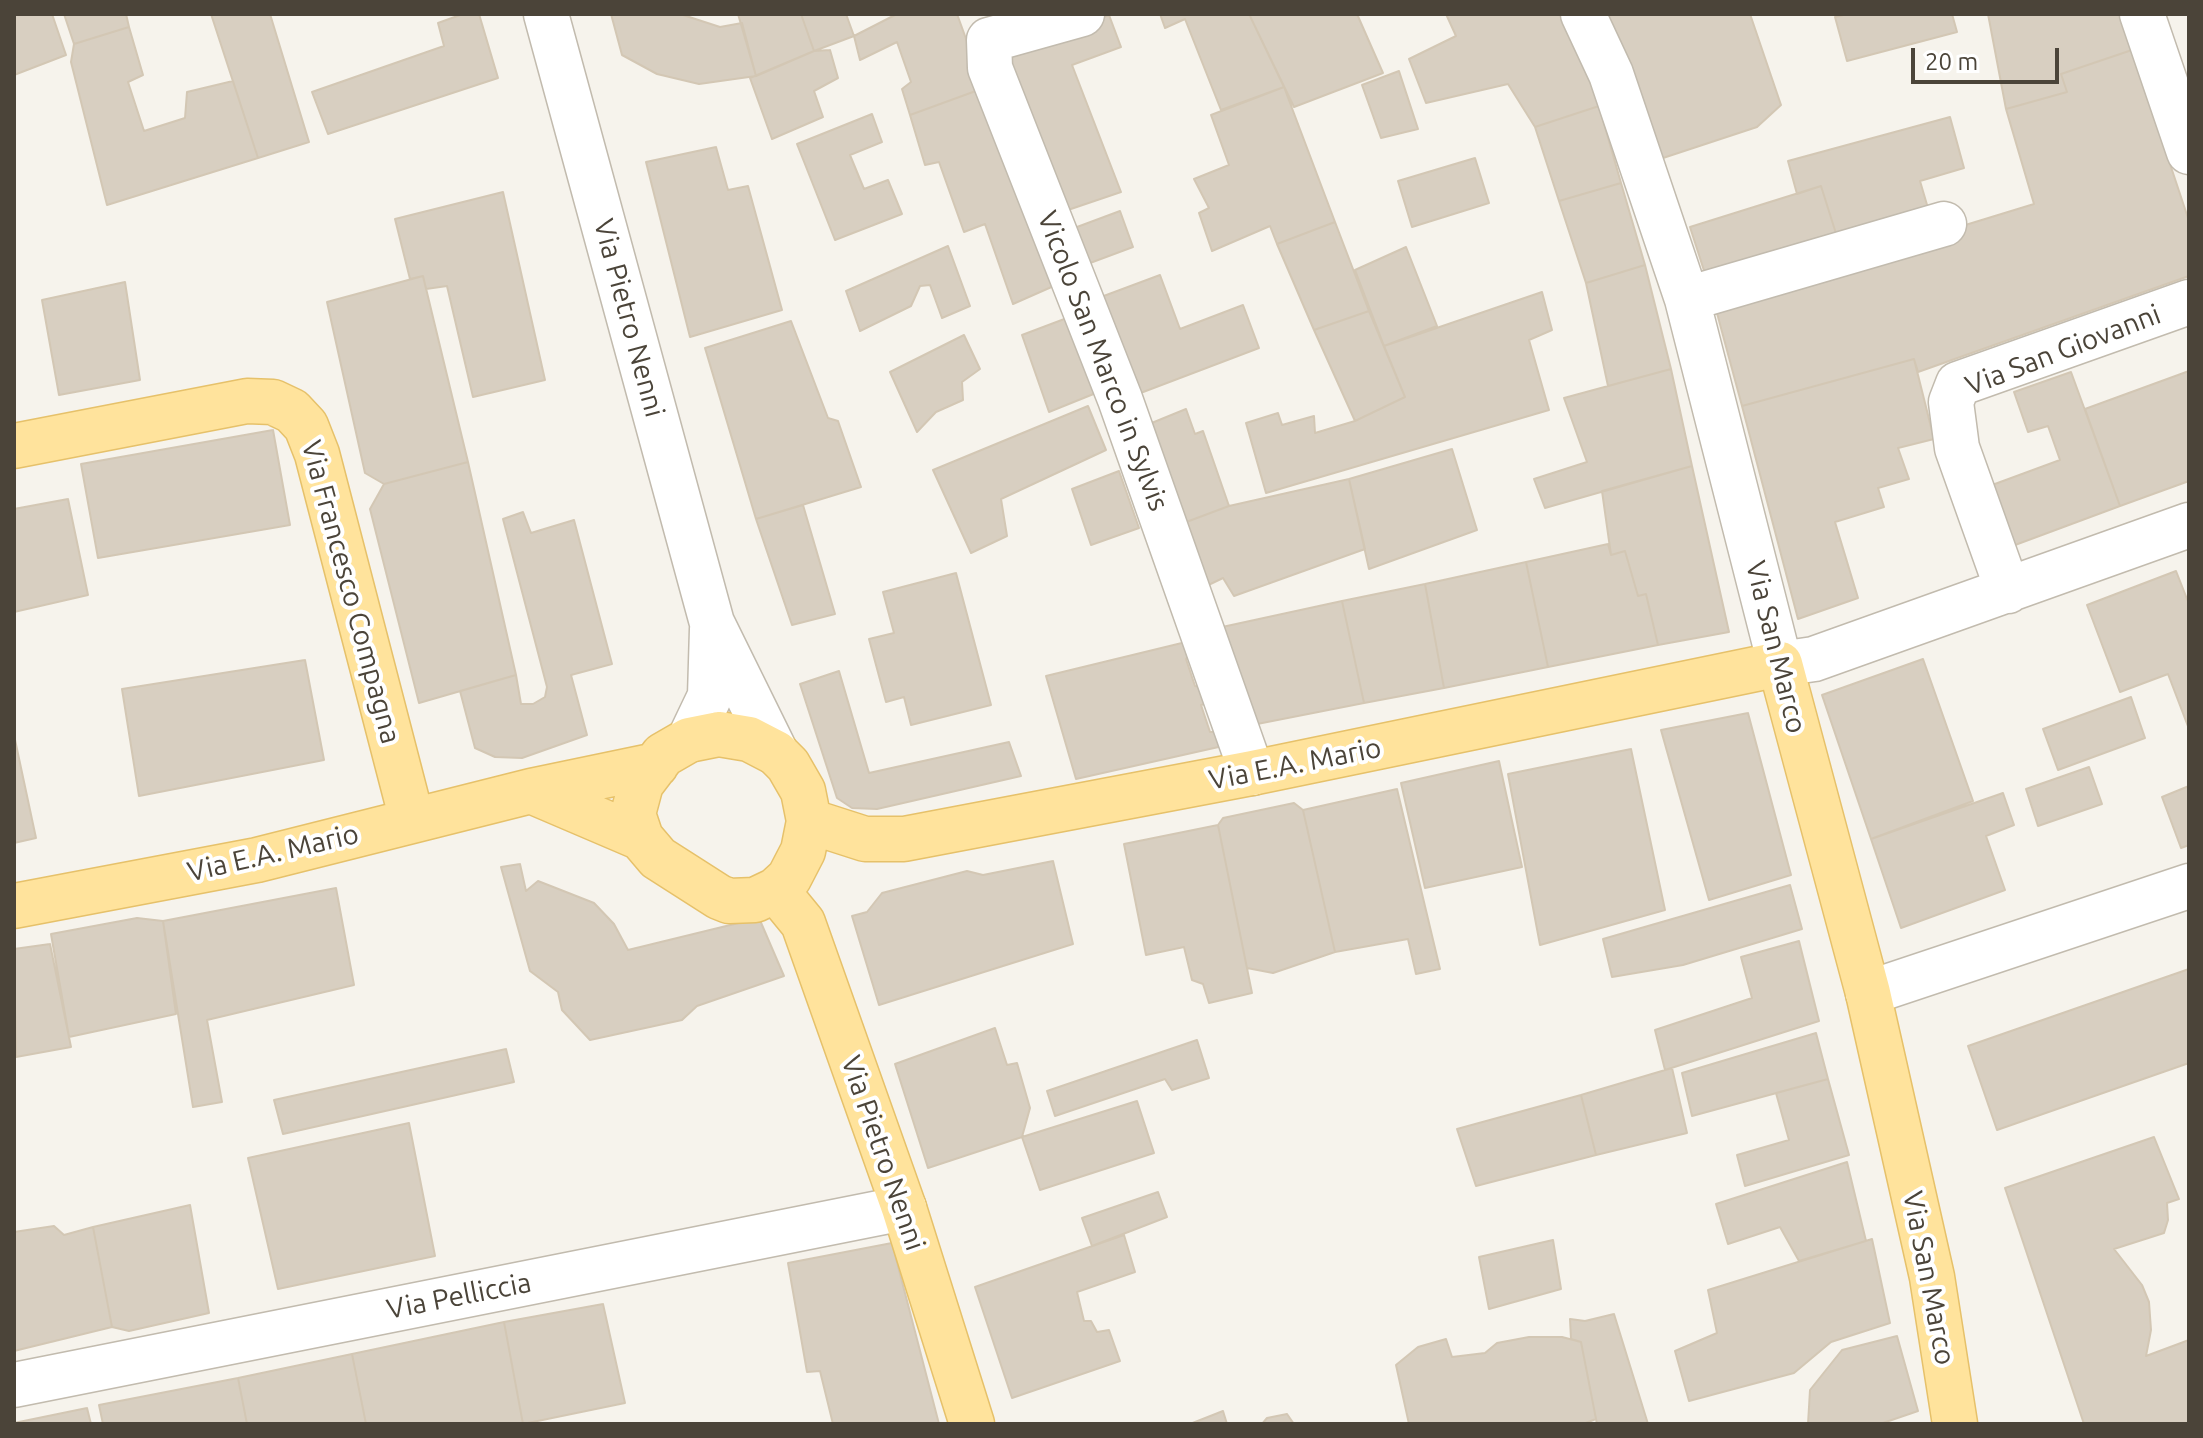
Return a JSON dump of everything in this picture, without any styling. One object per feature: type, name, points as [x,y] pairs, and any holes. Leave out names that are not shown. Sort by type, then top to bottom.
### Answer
[{"type":"main road","name":"Via Francesco Compagna","points":[[14,446],[247,401],[273,402],[292,411],[306,426],[317,454],[412,820]]},
{"type":"main road","name":"Via E.A. Mario","points":[[809,821],[865,839],[904,839],[1252,773],[1780,664]]},
{"type":"main road","name":"Via San Marco","points":[[1780,664],[1868,993],[1932,1277],[1955,1424]]},
{"type":"main road","points":[[719,734],[749,739],[776,753],[788,765],[803,791],[809,821],[803,851],[789,878],[776,890],[755,900],[729,901],[658,858],[641,838],[633,814],[641,784],[673,752],[719,734]]},
{"type":"main road","name":"Via E.A. Mario","points":[[14,906],[257,860],[673,752]]},
{"type":"main road","points":[[531,791],[641,838]]},
{"type":"main road","name":"Via Pietro Nenni","points":[[776,890],[803,923],[904,1208],[972,1424]]},
{"type":"street","name":"Via Pietro Nenni","points":[[546,14],[712,623],[776,753]]},
{"type":"street","name":"Vicolo San Marco in Sylvis","points":[[1082,14],[989,40],[990,68],[1120,399],[1252,773]]},
{"type":"street","name":"Via San Marco","points":[[1583,14],[1611,74],[1687,299],[1780,664]]},
{"type":"street","points":[[2142,14],[2189,152]]},
{"type":"street","points":[[1687,299],[1944,224]]},
{"type":"street","name":"Via San Giovanni","points":[[2008,591],[1957,448],[1951,402],[1958,384],[2189,302]]},
{"type":"street","points":[[1780,664],[1814,659],[2189,525]]},
{"type":"street","name":"Via Pietro Nenni","points":[[673,752],[710,696],[712,623]]},
{"type":"street","points":[[1868,993],[2189,886]]},
{"type":"street","name":"Via Pelliccia","points":[[14,1385],[904,1208]]},
{"type":"building","points":[[14,14],[52,14],[66,55],[14,75]]},
{"type":"building","points":[[64,14],[126,14],[129,27],[74,44]]},
{"type":"building","points":[[211,14],[270,14],[309,142],[258,158]]},
{"type":"building","points":[[463,14],[479,14],[498,78],[328,134],[312,92],[444,46],[438,23]]},
{"type":"building","points":[[611,14],[680,14],[720,27],[742,23],[756,76],[699,84],[657,74],[622,55]]},
{"type":"building","points":[[738,14],[801,14],[814,51],[756,76]]},
{"type":"building","points":[[801,14],[846,14],[854,36],[814,51]]},
{"type":"building","points":[[897,14],[957,14],[984,88],[910,115],[902,89],[911,82],[897,42],[860,60],[854,36]]},
{"type":"building","points":[[1160,14],[1249,14],[1284,87],[1221,110],[1185,19],[1165,28]]},
{"type":"building","points":[[1249,14],[1357,14],[1383,73],[1294,107]]},
{"type":"building","points":[[1446,14],[1560,14],[1588,66],[1599,106],[1535,127],[1508,84],[1426,103],[1409,59],[1456,36]]},
{"type":"building","points":[[1598,14],[1750,14],[1781,105],[1757,127],[1660,159]]},
{"type":"building","points":[[1848,14],[1952,14],[1957,32],[1847,61],[1835,17]]},
{"type":"building","points":[[1988,14],[2130,14],[2132,50],[2061,74],[2067,92],[2006,109]]},
{"type":"building","points":[[1109,15],[1121,47],[1072,65],[1121,192],[1062,212],[1003,54]]},
{"type":"building","points":[[129,27],[143,75],[128,82],[144,131],[185,118],[187,92],[233,81],[258,158],[107,205],[71,62],[74,44]]},
{"type":"building","points":[[830,50],[838,78],[814,91],[823,117],[772,139],[750,78],[814,51]]},
{"type":"building","points":[[2132,50],[2189,221],[2189,276],[1918,372],[1914,359],[1742,406],[1714,302],[2034,204],[2006,109],[2067,92],[2061,74]]},
{"type":"building","points":[[1399,71],[1418,129],[1381,138],[1362,85]]},
{"type":"building","points":[[1284,87],[1335,222],[1277,244],[1270,226],[1212,251],[1199,213],[1209,208],[1194,179],[1229,165],[1211,115]]},
{"type":"building","points":[[984,88],[1056,285],[1013,304],[985,224],[964,232],[939,162],[925,165],[910,115]]},
{"type":"building","points":[[1599,106],[1621,183],[1559,201],[1535,127]]},
{"type":"building","points":[[872,114],[882,142],[850,155],[864,189],[888,180],[902,214],[835,240],[797,144]]},
{"type":"building","points":[[1950,117],[1964,168],[1920,181],[1930,215],[1839,243],[1821,186],[1797,194],[1788,161]]},
{"type":"building","points":[[716,147],[728,190],[748,186],[782,310],[690,337],[646,162]]},
{"type":"building","points":[[1475,158],[1489,203],[1412,227],[1398,181]]},
{"type":"building","points":[[1621,183],[1645,265],[1586,283],[1559,201]]},
{"type":"building","points":[[1821,186],[1839,243],[1708,283],[1690,227]]},
{"type":"building","points":[[503,192],[545,380],[473,397],[447,286],[426,289],[423,276],[410,279],[395,219]]},
{"type":"building","points":[[1120,211],[1133,247],[1082,266],[1069,230]]},
{"type":"building","points":[[1335,222],[1369,311],[1314,330],[1277,244]]},
{"type":"building","points":[[948,246],[970,306],[942,318],[930,285],[920,286],[911,306],[860,331],[846,291]]},
{"type":"building","points":[[1406,247],[1437,326],[1384,346],[1355,270]]},
{"type":"building","points":[[1645,265],[1671,369],[1608,386],[1586,283]]},
{"type":"building","points":[[1160,275],[1180,329],[1243,305],[1259,348],[1130,397],[1093,300]]},
{"type":"building","points":[[423,276],[468,462],[384,484],[365,473],[327,302]]},
{"type":"building","points":[[125,282],[140,380],[59,395],[42,300]]},
{"type":"building","points":[[1542,292],[1552,330],[1529,340],[1549,410],[1266,493],[1246,423],[1278,413],[1282,425],[1314,416],[1315,433],[1355,421],[1405,397],[1384,346]]},
{"type":"building","points":[[1369,311],[1405,397],[1355,421],[1314,330]]},
{"type":"building","points":[[1067,318],[1096,393],[1049,412],[1022,335]]},
{"type":"building","points":[[791,321],[828,418],[838,421],[861,487],[756,519],[705,348]]},
{"type":"building","points":[[964,335],[980,369],[962,382],[963,400],[936,412],[917,432],[890,372]]},
{"type":"building","points":[[1914,359],[1934,439],[1898,448],[1909,479],[1878,488],[1884,507],[1835,522],[1858,598],[1798,619],[1742,406]]},
{"type":"building","points":[[1671,369],[1692,466],[1545,508],[1534,479],[1587,462],[1564,398]]},
{"type":"building","points":[[2189,371],[2189,481],[2120,506],[2085,409]]},
{"type":"building","points":[[2071,372],[2120,506],[2007,548],[1984,488],[2060,460],[2048,426],[2028,432],[2014,392]]},
{"type":"building","points":[[1088,406],[1106,450],[1001,499],[1007,536],[971,553],[933,470]]},
{"type":"building","points":[[1186,409],[1195,434],[1203,431],[1229,506],[1173,527],[1137,429]]},
{"type":"building","points":[[273,430],[290,525],[98,558],[81,464]]},
{"type":"building","points":[[1452,449],[1477,530],[1369,569],[1349,479]]},
{"type":"building","points":[[468,462],[516,675],[419,703],[370,509],[384,484]]},
{"type":"building","points":[[1692,466],[1729,632],[1658,645],[1646,594],[1638,596],[1625,551],[1611,555],[1602,491]]},
{"type":"building","points":[[1119,471],[1139,528],[1091,545],[1072,489]]},
{"type":"building","points":[[1349,479],[1365,549],[1234,596],[1223,578],[1198,590],[1173,527],[1229,506]]},
{"type":"building","points":[[68,499],[88,595],[14,612],[14,509]]},
{"type":"building","points":[[803,505],[835,614],[792,625],[756,519]]},
{"type":"building","points":[[523,512],[531,533],[574,520],[612,664],[571,675],[587,735],[522,758],[495,757],[475,748],[460,691],[516,675],[521,704],[533,704],[545,697],[547,687],[503,519]]},
{"type":"building","points":[[1608,544],[1611,555],[1625,551],[1638,596],[1646,594],[1658,645],[1548,667],[1526,562]]},
{"type":"building","points":[[1526,562],[1548,667],[1444,688],[1425,584]]},
{"type":"building","points":[[2176,571],[2189,604],[2189,729],[2168,674],[2120,692],[2087,605]]},
{"type":"building","points":[[956,573],[991,705],[911,725],[904,697],[886,702],[869,639],[894,633],[883,592]]},
{"type":"building","points":[[1425,584],[1444,688],[1364,703],[1342,601]]},
{"type":"building","points":[[1342,601],[1364,703],[1247,726],[1213,629]]},
{"type":"building","points":[[1186,642],[1191,654],[1186,659],[1195,686],[1205,688],[1210,703],[1201,705],[1210,732],[1220,732],[1223,746],[1076,779],[1046,676]]},
{"type":"building","points":[[1923,659],[1973,801],[1871,839],[1822,695]]},
{"type":"building","points":[[305,660],[324,760],[139,796],[122,689]]},
{"type":"building","points":[[839,671],[869,773],[1009,742],[1021,776],[877,809],[852,808],[837,798],[800,684]]},
{"type":"building","points":[[2131,697],[2145,738],[2058,770],[2043,729]]},
{"type":"building","points":[[1748,713],[1791,875],[1709,900],[1661,730]]},
{"type":"building","points":[[14,735],[36,838],[14,843]]},
{"type":"building","points":[[1631,749],[1665,910],[1540,945],[1508,774]]},
{"type":"building","points":[[1499,761],[1522,867],[1425,888],[1401,783]]},
{"type":"building","points":[[2089,767],[2102,804],[2038,826],[2026,789]]},
{"type":"building","points":[[2189,786],[2189,845],[2181,848],[2162,797]]},
{"type":"building","points":[[1397,789],[1440,969],[1416,974],[1408,939],[1335,952],[1303,810]]},
{"type":"building","points":[[2003,793],[2014,825],[1986,836],[2005,890],[1901,928],[1871,839]]},
{"type":"building","points":[[1294,803],[1303,810],[1335,952],[1273,973],[1247,968],[1218,825],[1223,818]]},
{"type":"building","points":[[1218,825],[1252,993],[1209,1003],[1203,984],[1192,980],[1184,947],[1146,955],[1124,844]]},
{"type":"building","points":[[1053,861],[1073,944],[879,1005],[852,916],[867,912],[882,893],[967,871],[983,875]]},
{"type":"building","points":[[520,864],[526,891],[538,881],[594,903],[614,924],[628,950],[759,918],[784,976],[697,1006],[682,1020],[590,1040],[562,1010],[558,992],[530,971],[501,867]]},
{"type":"building","points":[[1790,885],[1802,929],[1683,965],[1612,977],[1603,939]]},
{"type":"building","points":[[336,888],[354,985],[207,1020],[222,1102],[193,1107],[163,921]]},
{"type":"building","points":[[137,918],[163,921],[176,1014],[69,1037],[51,934]]},
{"type":"building","points":[[1799,941],[1819,1021],[1665,1070],[1655,1030],[1752,998],[1741,957]]},
{"type":"building","points":[[50,944],[71,1047],[16,1057],[14,949]]},
{"type":"building","points":[[2189,969],[2189,1063],[1997,1130],[1968,1046]]},
{"type":"building","points":[[995,1028],[1007,1065],[1017,1063],[1030,1108],[1022,1137],[928,1168],[895,1064]]},
{"type":"building","points":[[1816,1033],[1828,1079],[1692,1116],[1682,1073]]},
{"type":"building","points":[[1197,1040],[1209,1078],[1172,1090],[1165,1079],[1055,1116],[1047,1091]]},
{"type":"building","points":[[506,1049],[514,1082],[283,1134],[274,1100]]},
{"type":"building","points":[[1672,1068],[1687,1133],[1596,1155],[1581,1095]]},
{"type":"building","points":[[1828,1079],[1849,1155],[1745,1186],[1737,1155],[1789,1140],[1776,1093]]},
{"type":"building","points":[[1581,1095],[1596,1155],[1476,1186],[1457,1129]]},
{"type":"building","points":[[1137,1101],[1154,1153],[1040,1190],[1022,1137]]},
{"type":"building","points":[[409,1123],[435,1256],[278,1289],[248,1158]]},
{"type":"building","points":[[2154,1137],[2179,1199],[2167,1203],[2168,1220],[2164,1233],[2114,1249],[2142,1285],[2149,1302],[2151,1330],[2146,1356],[2189,1340],[2189,1424],[2084,1424],[2005,1188]]},
{"type":"building","points":[[1847,1162],[1866,1241],[1799,1261],[1780,1227],[1728,1244],[1716,1204]]},
{"type":"building","points":[[1158,1192],[1167,1217],[1092,1246],[1082,1218]]},
{"type":"building","points":[[190,1205],[209,1313],[129,1331],[112,1327],[93,1227]]},
{"type":"building","points":[[54,1226],[64,1235],[93,1227],[112,1327],[14,1351],[14,1232]]},
{"type":"building","points":[[1124,1235],[1135,1272],[1077,1292],[1084,1321],[1091,1321],[1097,1332],[1109,1330],[1120,1361],[1012,1398],[975,1287]]},
{"type":"building","points":[[1872,1239],[1890,1323],[1831,1342],[1794,1373],[1689,1401],[1675,1351],[1717,1333],[1708,1290]]},
{"type":"building","points":[[1553,1240],[1561,1289],[1489,1309],[1479,1257]]},
{"type":"building","points":[[892,1243],[939,1424],[833,1424],[820,1371],[807,1372],[788,1263]]},
{"type":"building","points":[[603,1304],[625,1403],[523,1424],[504,1322]]},
{"type":"building","points":[[1614,1314],[1648,1424],[1597,1424],[1581,1342],[1571,1339],[1570,1319],[1585,1321]]},
{"type":"building","points":[[504,1322],[523,1424],[366,1424],[352,1354]]},
{"type":"building","points":[[1897,1336],[1918,1411],[1880,1424],[1808,1424],[1810,1390],[1842,1350]]},
{"type":"building","points":[[1529,1337],[1562,1337],[1581,1342],[1596,1419],[1583,1424],[1409,1424],[1396,1365],[1418,1347],[1446,1339],[1452,1357],[1485,1353],[1497,1343]]},
{"type":"building","points":[[352,1354],[366,1424],[247,1424],[238,1378]]},
{"type":"building","points":[[238,1378],[247,1424],[103,1424],[99,1405]]},
{"type":"building","points":[[87,1408],[91,1424],[14,1424],[14,1423]]},
{"type":"building","points":[[1223,1411],[1227,1424],[1190,1424]]},
{"type":"building","points":[[1287,1414],[1294,1424],[1262,1424],[1267,1418]]}]
